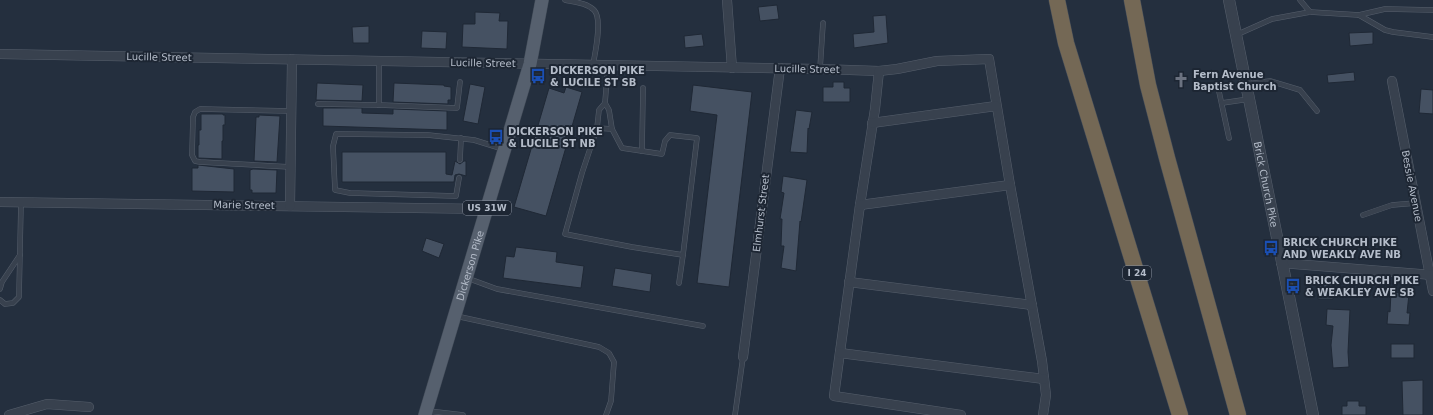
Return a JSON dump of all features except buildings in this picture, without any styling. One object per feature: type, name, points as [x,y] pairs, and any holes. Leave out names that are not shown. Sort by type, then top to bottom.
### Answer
[{"type":"highway","name":"I 24","points":[[1057,0],[1068,50],[1180,415]]},
{"type":"highway","points":[[1132,0],[1148,85],[1238,415]]},
{"type":"main road","name":"Dickerson Pike","points":[[426,413],[530,64],[542,0]]},
{"type":"street","points":[[727,0],[732,68]]},
{"type":"street","name":"Brick Church Pike","points":[[1229,0],[1281,262],[1314,415]]},
{"type":"street","name":"Lucille Street","points":[[0,54],[879,71],[898,69],[937,61],[989,59],[996,106]]},
{"type":"street","points":[[290,206],[292,59]]},
{"type":"street","name":"Elmhurst Street","points":[[743,357],[780,68]]},
{"type":"street","points":[[879,71],[834,396],[961,415]]},
{"type":"street","name":"Bessie Avenue","points":[[1392,81],[1433,291]]},
{"type":"street","points":[[872,123],[996,106],[1044,379],[1046,394],[1043,415]]},
{"type":"street","points":[[860,205],[1010,185]]},
{"type":"street","name":"Marie Street","points":[[0,202],[487,209]]},
{"type":"street","points":[[1281,262],[1431,275]]},
{"type":"street","points":[[850,282],[1032,305]]},
{"type":"street","points":[[840,353],[1044,379]]},
{"type":"street","points":[[9,415],[47,404],[89,407]]},
{"type":"lane","points":[[565,0],[584,4],[594,10],[598,15],[598,28],[593,65]]},
{"type":"lane","points":[[1300,0],[1310,12]]},
{"type":"lane","points":[[1236,35],[1272,19],[1310,12],[1359,15],[1385,9],[1433,10]]},
{"type":"lane","points":[[1359,15],[1385,30],[1433,37]]},
{"type":"lane","points":[[820,69],[823,23]]},
{"type":"lane","points":[[379,61],[379,104]]},
{"type":"lane","points":[[608,65],[605,103],[609,110],[612,130],[622,148],[662,154],[665,141],[670,135],[697,138],[679,283]]},
{"type":"lane","points":[[318,104],[379,104],[457,108],[460,82]]},
{"type":"lane","points":[[1246,84],[1270,82],[1300,90],[1317,110]]},
{"type":"lane","points":[[1218,87],[1229,138]]},
{"type":"lane","points":[[642,151],[643,88]]},
{"type":"lane","points":[[1222,103],[1249,99]]},
{"type":"lane","points":[[605,103],[599,110],[597,128],[582,173],[565,234],[683,255]]},
{"type":"lane","points":[[291,167],[200,162],[195,161],[192,155],[194,117],[195,112],[200,109],[292,111]]},
{"type":"lane","points":[[597,128],[612,130]]},
{"type":"lane","points":[[459,178],[456,196],[350,193],[334,190],[333,146],[336,134],[428,134],[474,140],[504,150]]},
{"type":"lane","points":[[460,160],[461,138]]},
{"type":"lane","points":[[0,300],[5,304],[13,303],[19,297],[21,202]]},
{"type":"lane","points":[[1363,215],[1392,205],[1416,203]]},
{"type":"lane","points":[[0,289],[2,282],[20,255]]},
{"type":"lane","points":[[466,278],[497,289],[704,326]]},
{"type":"lane","points":[[455,316],[598,347],[609,353],[614,362],[611,401],[606,415]]},
{"type":"lane","points":[[735,415],[743,357]]},
{"type":"lane","points":[[426,413],[462,415]]},
{"type":"place","name":"DICKERSON PIKE & LUCILE ST SB","points":[[538,76]]},
{"type":"place","name":"Fern Avenue Baptist Church","points":[[1181,80]]},
{"type":"place","name":"DICKERSON PIKE & LUCILE ST NB","points":[[496,137]]},
{"type":"place","name":"BRICK CHURCH PIKE AND WEAKLY AVE NB","points":[[1271,248]]},
{"type":"place","name":"BRICK CHURCH PIKE & WEAKLEY AVE SB","points":[[1293,286]]}]
